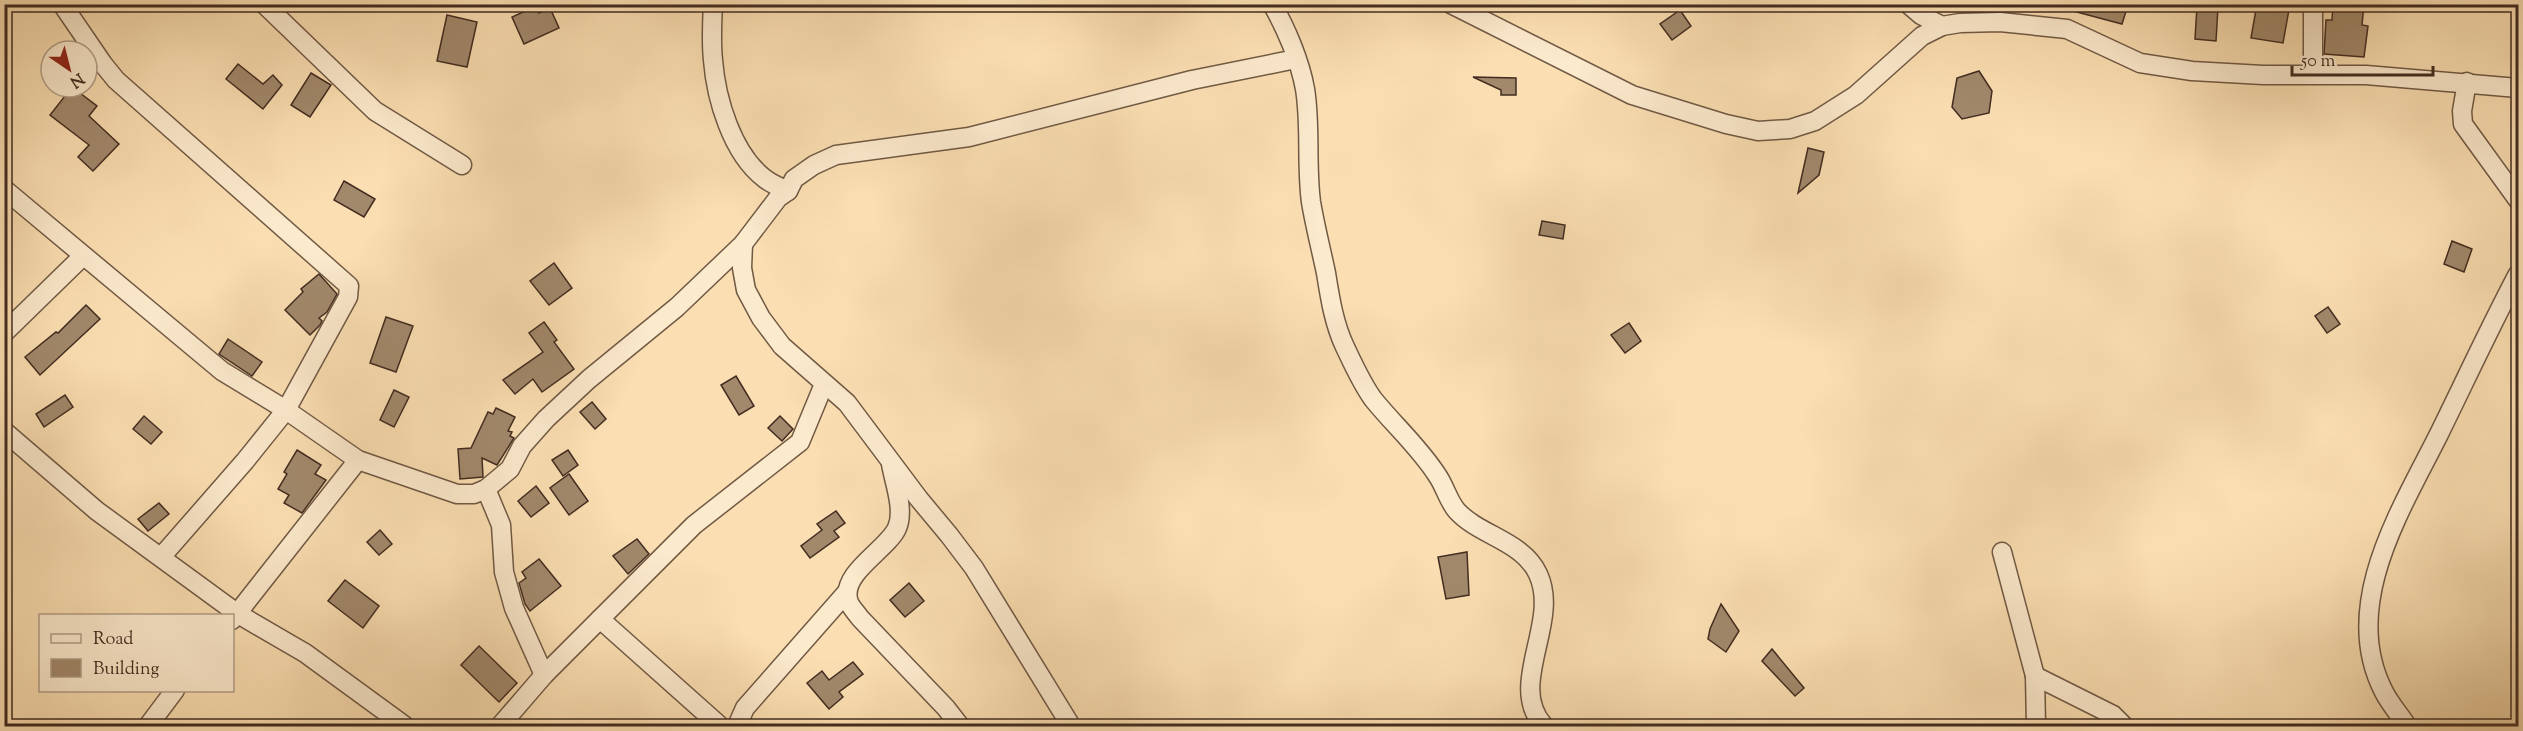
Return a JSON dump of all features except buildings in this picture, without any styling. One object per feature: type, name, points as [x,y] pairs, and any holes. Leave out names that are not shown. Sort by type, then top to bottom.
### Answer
[{"type":"street","points":[[62,4],[116,80],[184,137],[228,181],[349,286],[348,297],[286,410],[162,556]]},
{"type":"street","points":[[264,4],[375,111],[462,165]]},
{"type":"street","points":[[713,4],[712,60],[721,102],[734,136],[755,170],[764,178],[788,191]]},
{"type":"street","points":[[1272,4],[1296,59],[1305,89],[1311,202],[1331,305],[1344,345],[1372,397],[1431,466],[1456,510],[1472,524],[1503,540],[1525,557],[1538,572],[1545,592],[1542,627],[1529,685],[1530,703],[1544,726]]},
{"type":"street","points":[[1451,4],[1632,95],[1726,124],[1775,132],[1815,121],[1856,95],[1922,36],[1942,26],[2000,22],[2067,29],[2140,63],[2192,71],[2366,75],[2518,88]]},
{"type":"street","points":[[1908,4],[1921,15],[1942,26]]},
{"type":"street","points":[[2313,4],[2313,74]]},
{"type":"street","points":[[4,189],[222,371],[286,410],[358,460],[457,494],[474,494],[486,489],[510,469],[522,446],[546,419],[589,379],[677,307],[743,244],[778,198],[788,191],[794,179],[814,165],[836,155],[969,137],[1192,80],[1296,59]]},
{"type":"street","points":[[2467,82],[2462,111],[2463,124],[2518,200]]},
{"type":"street","points":[[743,244],[742,268],[745,285],[757,311],[782,346],[847,403],[974,568],[1071,726]]},
{"type":"street","points":[[4,333],[83,256]]},
{"type":"street","points":[[2407,726],[2384,693],[2371,648],[2369,623],[2377,567],[2385,542],[2409,489],[2518,274]]},
{"type":"street","points":[[500,726],[544,675],[694,525],[800,442],[824,384]]},
{"type":"street","points":[[4,431],[97,511],[162,556],[231,614]]},
{"type":"street","points":[[737,726],[745,708],[848,592],[862,566],[897,528],[899,515],[897,495],[890,459]]},
{"type":"street","points":[[358,460],[235,617],[305,653],[405,726]]},
{"type":"street","points":[[486,489],[501,525],[504,572],[514,608],[544,675]]},
{"type":"street","points":[[2002,552],[2035,676],[2036,726]]},
{"type":"street","points":[[848,592],[849,602],[860,618],[946,708],[960,726]]},
{"type":"street","points":[[600,619],[720,726]]},
{"type":"street","points":[[2035,676],[2113,714],[2124,726]]},
{"type":"street","points":[[148,726],[174,692]]}]
